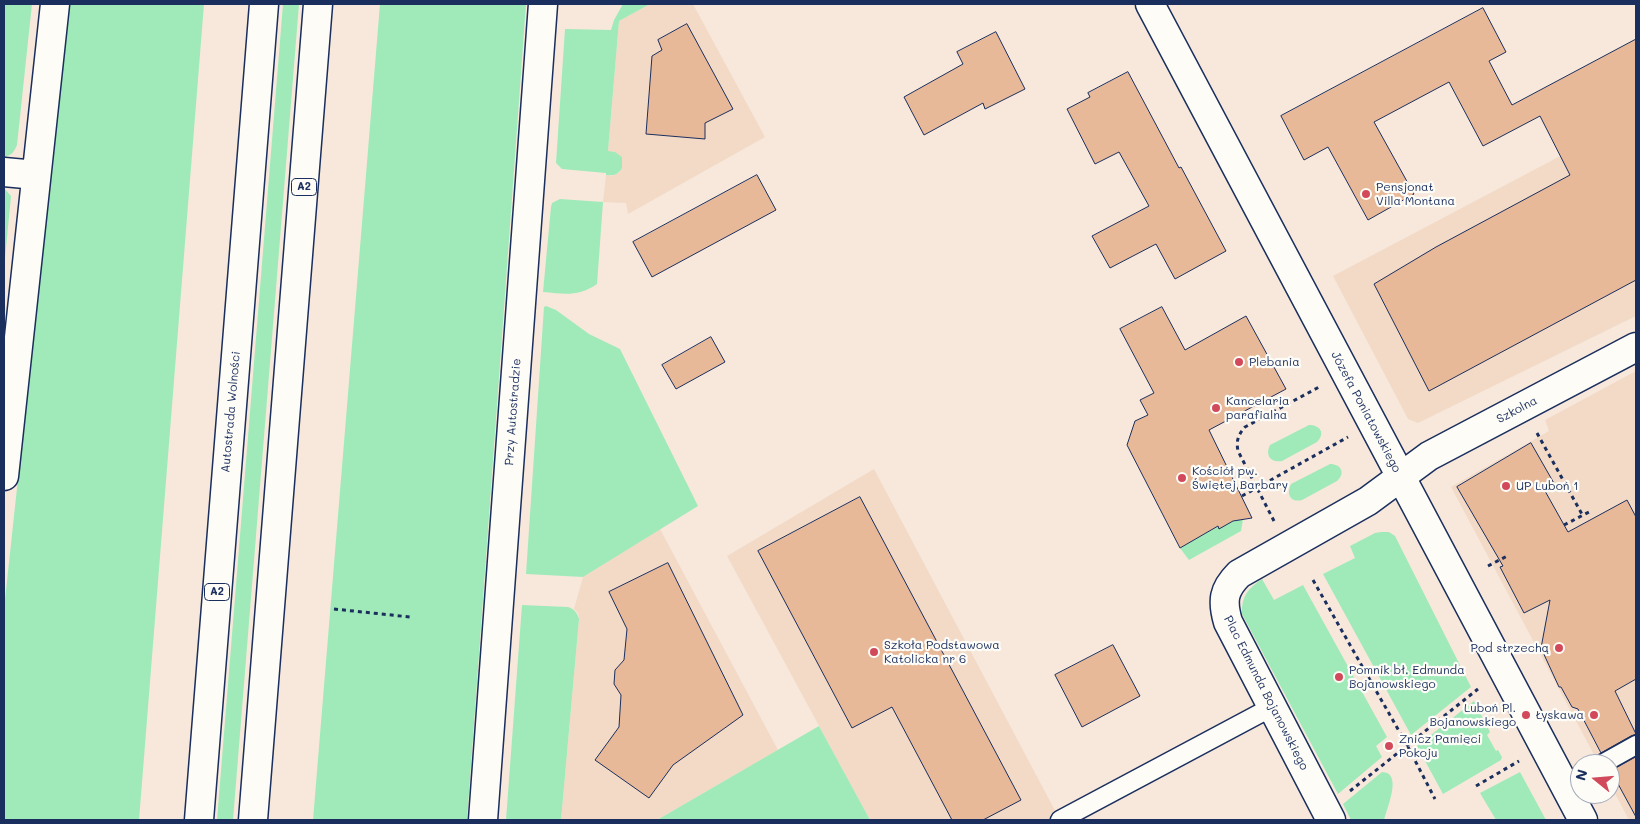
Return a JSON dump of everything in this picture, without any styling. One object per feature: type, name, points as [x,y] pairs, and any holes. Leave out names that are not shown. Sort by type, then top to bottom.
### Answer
[{"type":"main road","points":[[4,476],[55,4]]},
{"type":"main road","name":"Autostrada Wolności","points":[[199,820],[264,4]]},
{"type":"main road","name":"A2","points":[[253,820],[318,4]]},
{"type":"main road","name":"Przy Autostradzie","points":[[483,820],[543,4]]},
{"type":"main road","name":"Józefa Poniatowskiego","points":[[1150,4],[1400,477],[1570,777]]},
{"type":"main road","points":[[4,172],[36,175]]},
{"type":"main road","name":"Szkolna","points":[[1400,477],[1429,456],[1636,347]]},
{"type":"main road","name":"Plac Edmunda Bojanowskiego","points":[[1331,820],[1228,622],[1224,607],[1226,593],[1239,574],[1368,501],[1400,477]]},
{"type":"main road","name":"Józefa Poniatowskiego","points":[[1578,804],[1583,820]]},
{"type":"lane","points":[[1060,820],[1272,707]]},
{"type":"lane","points":[[1620,754],[1636,745]]},
{"type":"path","points":[[1276,525],[1238,451],[1237,443],[1240,433],[1245,427],[1326,383]]},
{"type":"path","points":[[1534,429],[1583,516]]},
{"type":"path","points":[[1242,496],[1354,434]]},
{"type":"path","points":[[1564,525],[1589,512]]},
{"type":"path","points":[[1488,566],[1509,555]]},
{"type":"path","points":[[1313,580],[1407,745],[1435,799]]},
{"type":"path","points":[[334,609],[410,617]]},
{"type":"path","points":[[1378,768],[1478,689]]},
{"type":"path","points":[[1476,786],[1520,761]]},
{"type":"shaded area","points":[[650,4],[693,4],[765,137],[628,214],[626,203],[603,202],[606,175],[612,176],[620,172],[615,152],[608,151],[619,21]]},
{"type":"shaded area","points":[[1636,116],[1636,316],[1418,423],[1408,419],[1333,276]]},
{"type":"shaded area","points":[[1636,371],[1636,661],[1608,606],[1559,687],[1567,688],[1601,754],[1594,754],[1451,487],[1549,431],[1545,420]]},
{"type":"shaded area","name":"Szkoła Podstawowa Katolicka nr 6","points":[[874,469],[1060,820],[870,820],[727,556]]},
{"type":"shaded area","points":[[660,529],[778,750],[657,820],[561,820],[579,619],[578,613],[574,609],[583,577]]},
{"type":"shaded area","points":[[1636,679],[1636,733],[1615,691]]},
{"type":"shaded area","points":[[1636,736],[1636,820],[1629,820],[1620,803],[1620,754],[1601,754]]},
{"type":"green space","points":[[4,4],[32,4],[17,145],[12,153],[4,157]]},
{"type":"green space","points":[[69,4],[204,4],[139,820],[4,820],[4,609]]},
{"type":"green space","points":[[283,4],[299,4],[233,820],[217,820]]},
{"type":"green space","points":[[380,4],[526,4],[467,820],[313,820]]},
{"type":"green space","points":[[623,4],[650,4],[619,21],[608,151],[615,152],[622,157],[622,168],[617,174],[611,175],[562,169],[556,163],[565,29],[611,30]]},
{"type":"green space","points":[[4,188],[11,196],[4,269]]},
{"type":"green space","points":[[560,199],[603,202],[597,284],[577,293],[543,292],[551,207],[552,203]]},
{"type":"green space","points":[[544,307],[556,310],[589,334],[620,349],[698,506],[583,577],[526,574]]},
{"type":"green space","points":[[1309,425],[1316,426],[1320,430],[1321,436],[1317,442],[1282,461],[1274,461],[1270,458],[1268,452],[1270,445]]},
{"type":"green space","points":[[1330,464],[1339,467],[1342,472],[1337,481],[1302,500],[1298,501],[1290,497],[1291,484]]},
{"type":"green space","points":[[1243,519],[1241,531],[1189,560],[1180,548],[1218,526],[1219,528],[1233,521]]},
{"type":"green space","points":[[1389,532],[1395,536],[1471,687],[1411,735],[1323,574],[1355,558],[1350,546],[1375,533]]},
{"type":"green space","points":[[1262,579],[1274,600],[1303,585],[1387,737],[1376,746],[1382,757],[1338,794],[1242,614],[1246,594]]},
{"type":"green space","points":[[522,605],[568,607],[575,611],[579,619],[561,820],[506,820]]},
{"type":"green space","points":[[1474,701],[1490,732],[1487,735],[1496,751],[1498,750],[1502,757],[1501,760],[1443,794],[1417,746]]},
{"type":"green space","points":[[819,726],[870,820],[657,820]]},
{"type":"green space","points":[[1382,772],[1392,778],[1393,784],[1384,820],[1351,820],[1343,804]]},
{"type":"green space","points":[[1520,772],[1546,820],[1496,820],[1480,793]]},
{"type":"building","points":[[1483,8],[1506,52],[1489,61],[1512,105],[1636,39],[1636,280],[1429,391],[1374,284],[1436,247],[1570,175],[1540,116],[1483,146],[1449,82],[1374,122],[1414,194],[1368,220],[1328,147],[1304,160],[1281,116]]},
{"type":"building","points":[[687,24],[733,109],[705,123],[705,139],[646,134],[652,56],[662,50],[658,40]]},
{"type":"building","points":[[996,32],[1025,89],[985,109],[983,103],[924,135],[904,97],[963,64],[957,52]]},
{"type":"building","points":[[1128,72],[1226,251],[1175,279],[1156,244],[1110,268],[1092,236],[1149,206],[1119,152],[1095,164],[1067,109],[1090,97],[1088,93]]},
{"type":"building","points":[[757,175],[776,210],[652,277],[633,242]]},
{"type":"building","points":[[1162,307],[1185,350],[1246,316],[1286,389],[1209,430],[1252,518],[1233,521],[1219,529],[1218,526],[1180,548],[1127,445],[1135,421],[1148,415],[1140,400],[1154,393],[1120,329]]},
{"type":"building","points":[[711,337],[725,362],[676,389],[662,365]]},
{"type":"building","points":[[1531,443],[1555,485],[1545,491],[1568,532],[1627,500],[1636,517],[1636,679],[1615,691],[1636,734],[1601,753],[1578,709],[1572,707],[1561,687],[1559,687],[1541,648],[1550,600],[1524,613],[1500,567],[1503,566],[1457,487]]},
{"type":"building","points":[[860,497],[1021,800],[983,820],[952,820],[892,707],[852,728],[758,551]]},
{"type":"building","points":[[668,563],[743,715],[673,765],[649,798],[595,760],[619,727],[621,695],[614,684],[615,670],[624,660],[627,629],[609,592]]},
{"type":"building","points":[[1113,645],[1140,696],[1082,727],[1055,675]]},
{"type":"building","points":[[1636,757],[1636,817],[1620,788],[1620,766]]},
{"type":"place","name":"Pensjonat Villa Montana","points":[[1366,194]]},
{"type":"place","name":"Plebania","points":[[1239,362]]},
{"type":"place","name":"Kancelaria parafialna","points":[[1216,408]]},
{"type":"place","name":"Kościół pw. Świętej Barbary","points":[[1182,478]]},
{"type":"place","name":"UP Luboń 1","points":[[1506,486]]},
{"type":"place","name":"Pod strzechą","points":[[1559,648]]},
{"type":"place","name":"Szkoła Podstawowa Katolicka nr 6","points":[[874,652]]},
{"type":"place","name":"Pomnik bł. Edmunda Bojanowskiego","points":[[1339,677]]},
{"type":"place","name":"Luboń Pl. Bojanowskiego","points":[[1526,715]]},
{"type":"place","name":"Łyskawa","points":[[1594,715]]},
{"type":"place","name":"Znicz Pamięci Pokoju","points":[[1389,746]]}]
